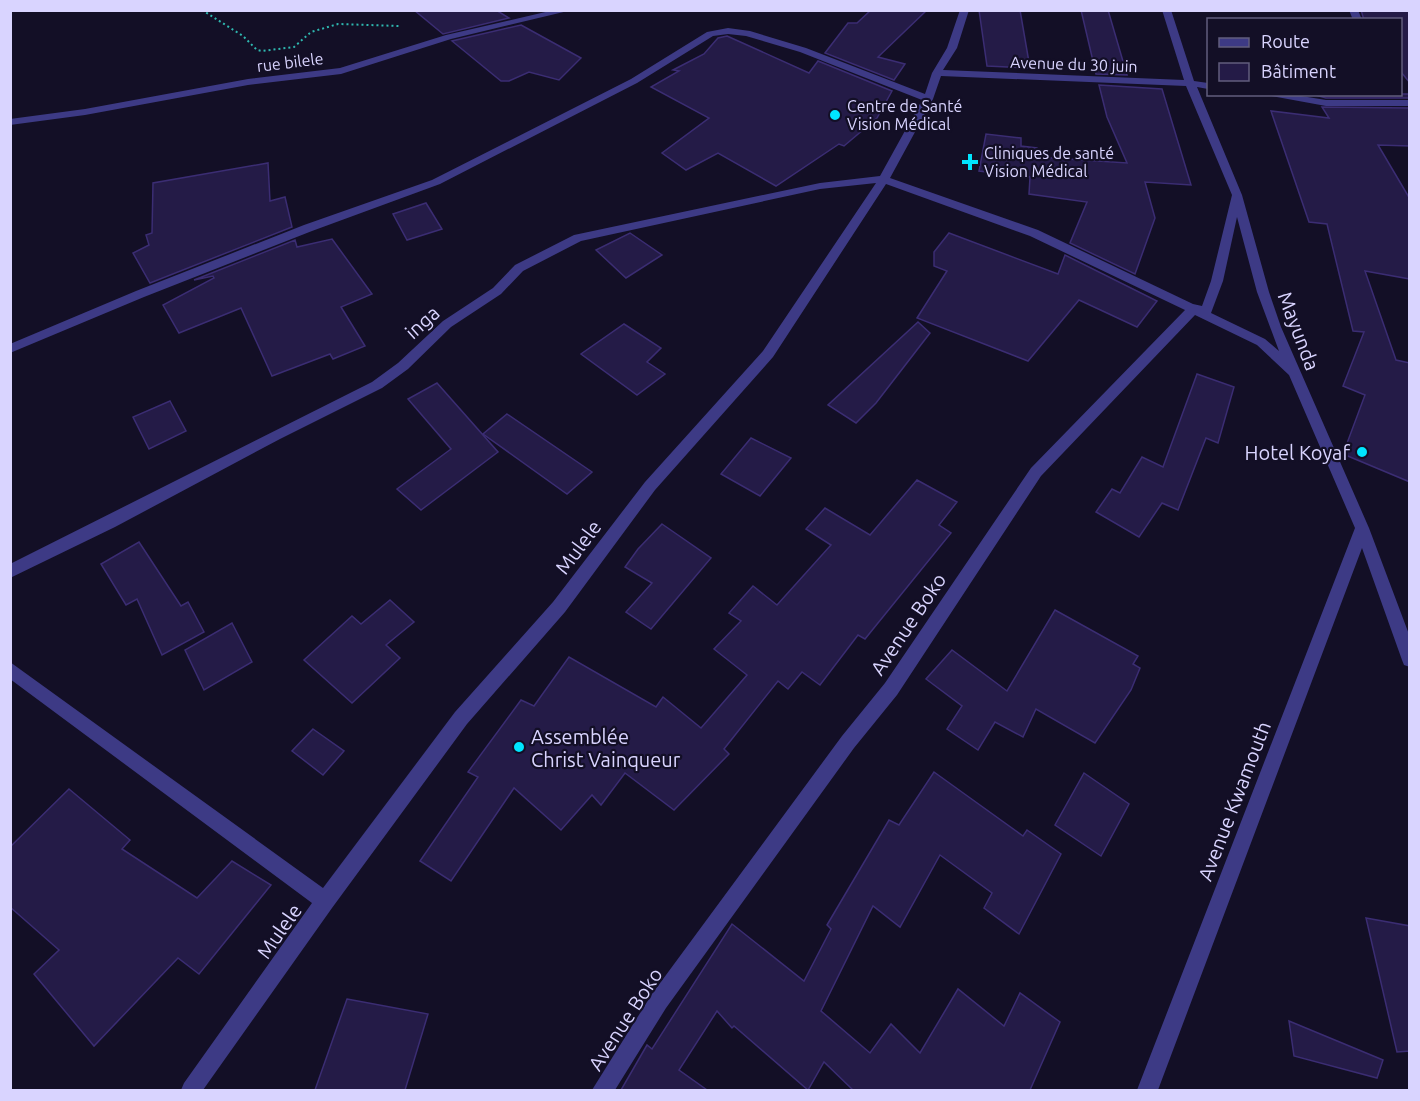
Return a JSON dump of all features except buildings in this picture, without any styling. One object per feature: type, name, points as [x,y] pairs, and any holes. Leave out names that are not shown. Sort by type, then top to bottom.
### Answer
[{"type":"street","name":"rue bilele","points":[[10,122],[85,112],[248,82],[341,71],[393,57],[449,38],[568,10]]},
{"type":"street","name":"Mulele","points":[[191,1090],[325,902],[461,718],[559,607],[650,486],[768,354],[884,179],[928,99],[938,73],[952,48],[965,10]]},
{"type":"street","name":"Mayunda","points":[[1166,10],[1190,83],[1237,195],[1263,292],[1294,372],[1362,528],[1410,660]]},
{"type":"street","points":[[10,350],[140,294],[297,232],[436,182],[634,81],[710,34],[728,31],[747,33],[803,50],[928,99]]},
{"type":"street","name":"Avenue du 30 juin","points":[[938,73],[1190,83],[1207,86]]},
{"type":"street","points":[[1279,96],[1326,103],[1408,101]]},
{"type":"street","points":[[884,179],[1034,233],[1194,308],[1261,342],[1294,372]]},
{"type":"street","name":"inga","points":[[10,572],[377,385],[403,366],[447,324],[497,291],[519,268],[578,238],[820,186],[884,179]]},
{"type":"street","name":"Avenue Boko","points":[[603,1090],[659,1000],[848,742],[891,689],[1036,472],[1151,356],[1194,308],[1206,312],[1217,281],[1237,195]]},
{"type":"street","name":"Avenue Kwamouth","points":[[1148,1090],[1362,528]]},
{"type":"street","points":[[10,669],[325,902]]},
{"type":"path","points":[[202,10],[243,36],[257,50],[262,51],[294,47],[311,32],[338,24],[387,28],[404,26]]},
{"type":"place","name":"Centre de Santé Vision Médical","points":[[835,115]]},
{"type":"place","name":"Cliniques de santé Vision Médical","points":[[970,162]]},
{"type":"place","name":"Hotel Koyaf","points":[[1362,452]]},
{"type":"place","name":"Assemblée Christ Vainqueur","points":[[519,747]]}]
